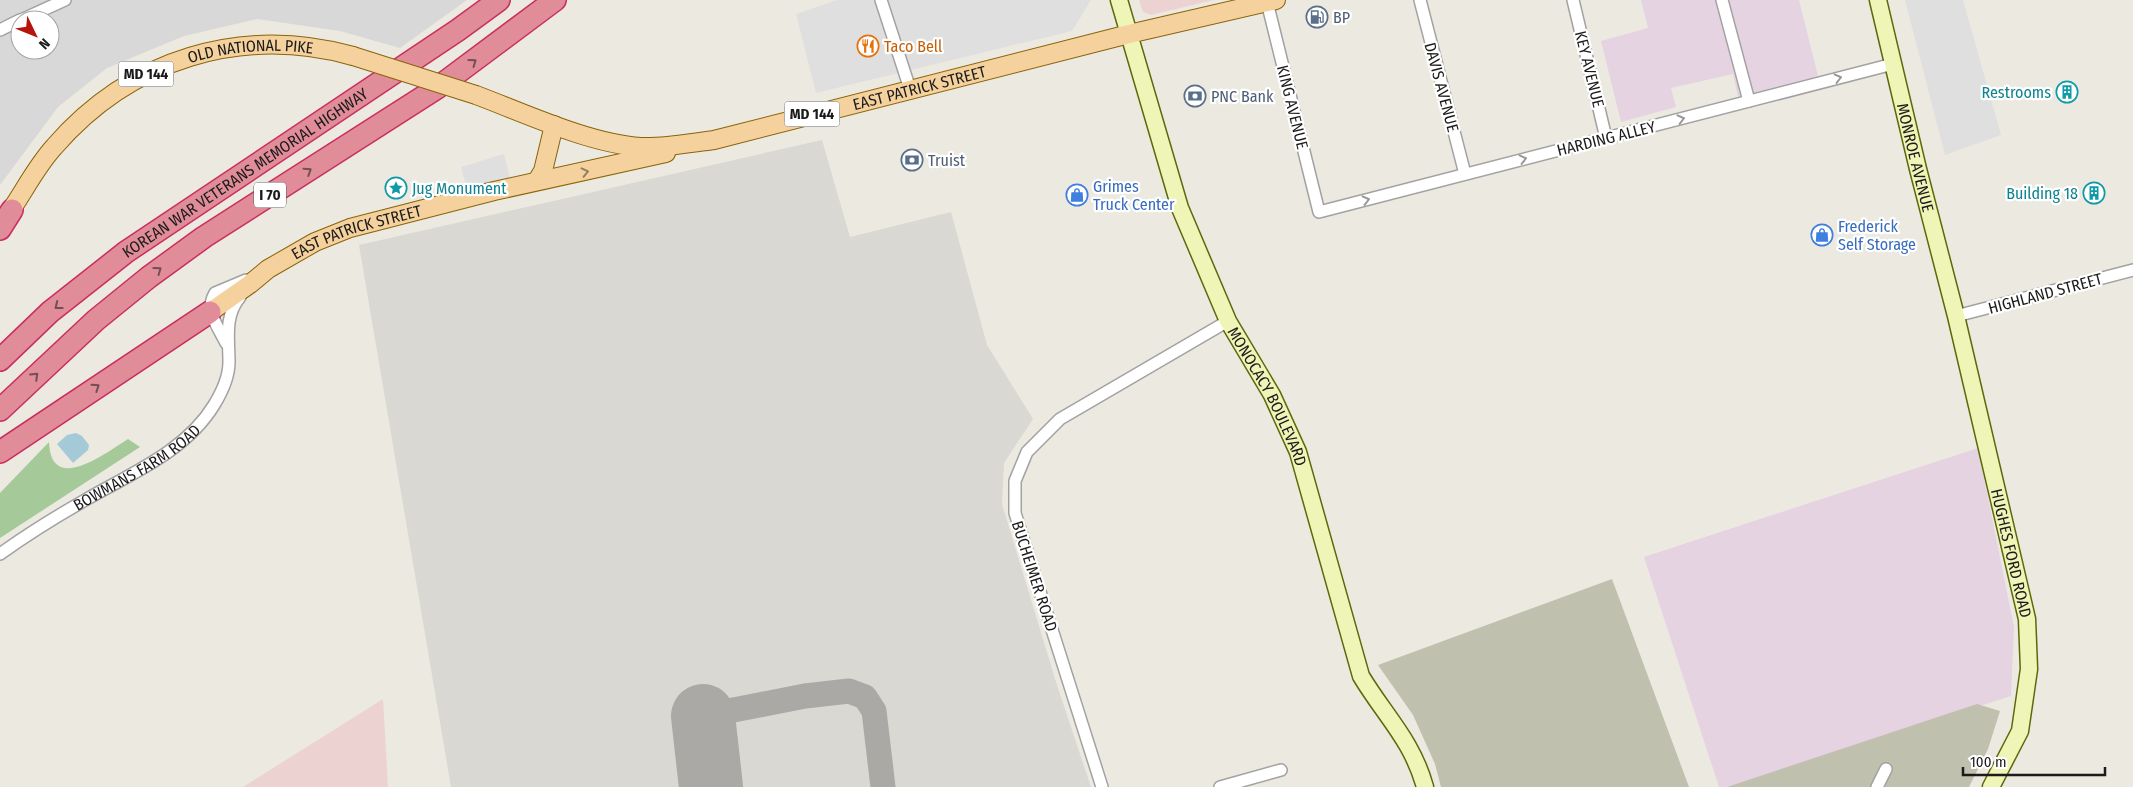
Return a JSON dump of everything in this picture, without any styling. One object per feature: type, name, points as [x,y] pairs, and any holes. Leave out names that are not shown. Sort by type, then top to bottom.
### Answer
[{"type":"highway","name":"KOREAN WAR VETERANS MEMORIAL HIGHWAY","points":[[0,360],[50,312],[126,252],[434,46],[499,0]]},
{"type":"highway","name":"KOREAN WAR VETERANS MEMORIAL HIGHWAY","points":[[0,410],[89,326],[204,237],[437,88],[555,0]]},
{"type":"highway","points":[[0,452],[210,312]]},
{"type":"main road","name":"MONOCACY BOULEVARD","points":[[1119,0],[1180,208],[1228,321],[1272,395],[1298,452],[1361,676],[1376,702],[1394,722],[1406,740],[1425,787]]},
{"type":"main road","name":"MONROE AVENUE","points":[[1878,0],[1956,316]]},
{"type":"main road","name":"EAST PATRICK STREET","points":[[210,312],[268,269],[315,242],[350,228],[537,181],[657,156],[910,89],[1129,34],[1272,1]]},
{"type":"main road","name":"OLD NATIONAL PIKE","points":[[4,221],[38,168],[71,128],[114,92],[165,65],[218,49],[244,45],[273,44],[327,49],[476,95]]},
{"type":"main road","name":"EAST PATRICK STREET","points":[[476,95],[554,125],[605,140],[642,147],[714,140]]},
{"type":"main road","points":[[537,181],[542,171],[554,125]]},
{"type":"main road","name":"HUGHES FORD ROAD","points":[[1956,316],[2027,619],[2029,669],[2020,730],[1991,787]]},
{"type":"street","points":[[43,10],[65,0]]},
{"type":"street","points":[[881,0],[910,89]]},
{"type":"street","name":"DAVIS AVENUE","points":[[1420,0],[1465,174]]},
{"type":"street","name":"KEY AVENUE","points":[[1573,0],[1606,138]]},
{"type":"street","points":[[1722,0],[1750,101]]},
{"type":"street","name":"KING AVENUE","points":[[1272,1],[1319,212]]},
{"type":"street","points":[[0,36],[10,28]]},
{"type":"street","name":"HARDING ALLEY","points":[[1319,212],[1893,64]]},
{"type":"street","name":"EAST PATRICK STREET","points":[[210,312],[210,304],[215,293],[268,269]]},
{"type":"street","name":"HIGHLAND STREET","points":[[1956,316],[2133,270]]},
{"type":"street","name":"BOWMANS FARM ROAD","points":[[0,554],[58,515],[175,448],[196,429],[221,392],[229,363],[228,346],[231,309],[250,284]]},
{"type":"street","points":[[210,312],[228,346]]},
{"type":"street","name":"BUCHEIMER ROAD","points":[[1102,787],[1015,513],[1014,481],[1027,452],[1060,419],[1228,321]]},
{"type":"street","points":[[1876,787],[1886,769]]},
{"type":"street","points":[[1220,787],[1281,770]]},
{"type":"shaded area","points":[[0,0],[467,0],[400,48],[340,31],[257,19],[184,36],[107,68],[58,107],[0,185]]},
{"type":"shaded area","points":[[837,0],[1091,0],[1072,31],[816,93],[796,14]]},
{"type":"shaded area","points":[[1139,0],[1214,0],[1151,15],[1143,12]]},
{"type":"shaded area","points":[[1641,0],[1799,0],[1818,76],[1738,97],[1733,74],[1671,88],[1676,107],[1621,122],[1601,41],[1648,28]]},
{"type":"shaded area","points":[[1905,0],[1963,0],[2001,135],[1945,155]]},
{"type":"shaded area","points":[[822,140],[850,237],[951,212],[987,345],[1033,419],[1004,463],[1002,504],[1056,682],[1091,787],[451,787],[359,245]]},
{"type":"shaded area","points":[[504,154],[511,182],[468,193],[461,167]]},
{"type":"shaded area","points":[[1978,448],[2014,627],[2011,696],[1731,787],[1719,787],[1644,557]]},
{"type":"shaded area","points":[[1612,579],[1689,787],[1441,787],[1435,764],[1413,715],[1378,665]]},
{"type":"shaded area","points":[[383,699],[388,787],[243,787]]},
{"type":"shaded area","points":[[1977,704],[2000,711],[1988,749],[1969,787],[1727,787]]},
{"type":"green space","points":[[128,439],[140,447],[0,538],[0,493],[49,442],[52,458],[59,466],[69,468],[81,466],[94,460]]},
{"type":"water","points":[[76,433],[82,436],[89,445],[88,450],[73,463],[57,444],[67,435]]},
{"type":"taxiway","points":[[703,716],[805,696],[849,691],[865,697],[874,711],[883,787]]},
{"type":"runway","points":[[703,716],[711,787]]},
{"type":"place","name":"BP","points":[[1317,17]]},
{"type":"place","name":"Taco Bell","points":[[868,46]]},
{"type":"place","name":"Restrooms","points":[[2067,92]]},
{"type":"place","name":"PNC Bank","points":[[1195,96]]},
{"type":"place","name":"Truist","points":[[912,160]]},
{"type":"place","name":"Jug Monument","points":[[396,188]]},
{"type":"place","name":"Building 18","points":[[2094,193]]},
{"type":"place","name":"Grimes Truck Center","points":[[1077,195]]},
{"type":"place","name":"Frederick Self Storage","points":[[1822,235]]}]
